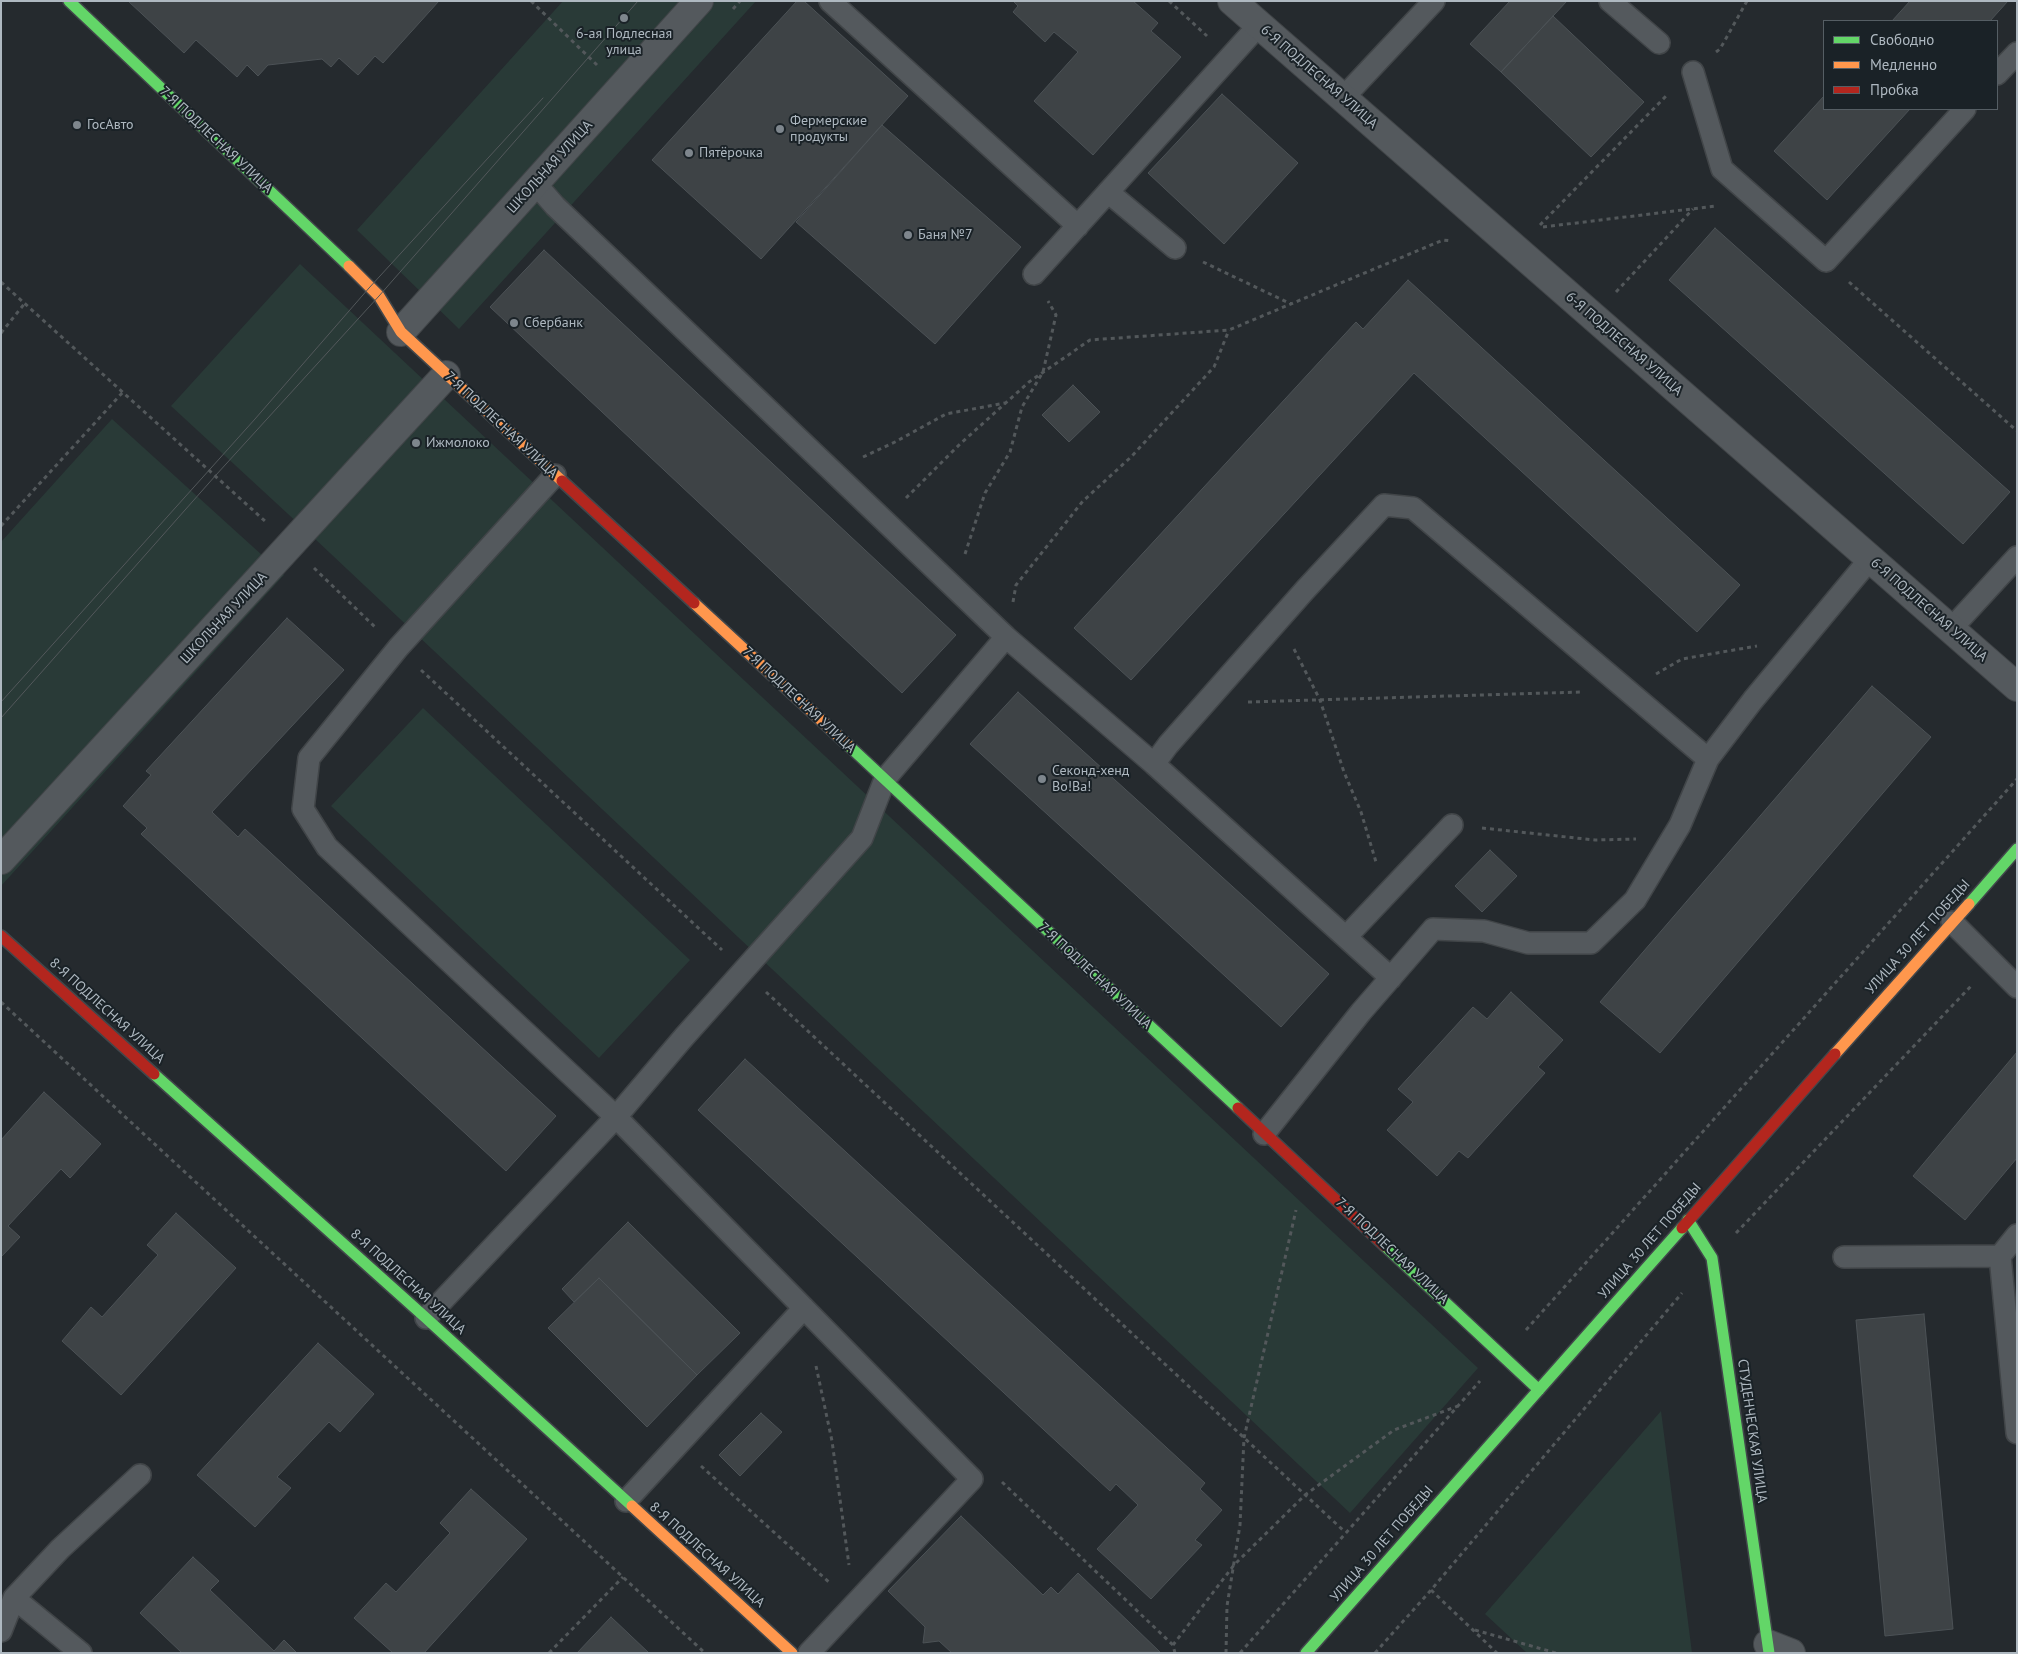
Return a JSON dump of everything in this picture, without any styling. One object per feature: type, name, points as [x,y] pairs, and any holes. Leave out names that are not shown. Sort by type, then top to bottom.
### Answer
[{"type":"street","name":"7-Я ПОДЛЕСНАЯ УЛИЦА","points":[[69,1],[314,232],[379,296],[401,332],[446,375],[885,779],[1264,1134],[1306,1170],[1539,1390]]},
{"type":"street","name":"ШКОЛЬНАЯ УЛИЦА","points":[[401,332],[699,1]]},
{"type":"street","name":"6-Я ПОДЛЕСНАЯ УЛИЦА","points":[[1232,1],[2017,687]]},
{"type":"street","name":"ШКОЛЬНАЯ УЛИЦА","points":[[1,860],[446,375]]},
{"type":"street","name":"УЛИЦА 30 ЛЕТ ПОБЕДЫ","points":[[1306,1653],[2017,849]]},
{"type":"street","name":"8-Я ПОДЛЕСНАЯ УЛИЦА","points":[[1,936],[426,1318],[792,1653]]},
{"type":"street","name":"СТУДЕНЧЕСКАЯ УЛИЦА","points":[[1688,1220],[1712,1258],[1776,1650]]},
{"type":"lane","points":[[830,1],[1078,226]]},
{"type":"lane","points":[[1343,98],[1434,1]]},
{"type":"lane","points":[[1610,1],[1660,43]]},
{"type":"lane","points":[[1034,274],[1259,25]]},
{"type":"lane","points":[[1998,73],[2017,53]]},
{"type":"lane","points":[[1693,72],[1722,169],[1826,261],[1964,110]]},
{"type":"lane","points":[[535,183],[555,206],[1006,637],[1154,764],[1391,978]]},
{"type":"lane","points":[[1108,192],[1175,248]]},
{"type":"lane","points":[[555,475],[398,648],[309,758],[303,809],[327,847],[616,1117],[972,1480],[809,1653]]},
{"type":"lane","points":[[1154,764],[1279,619],[1384,505],[1414,508],[1708,759]]},
{"type":"lane","points":[[1951,629],[2017,557]]},
{"type":"lane","points":[[1264,1134],[1433,929],[1484,931],[1528,943],[1592,943],[1635,900],[1680,825],[1708,759],[1870,559]]},
{"type":"lane","points":[[426,1318],[616,1117],[684,1037],[862,838],[885,779],[1006,637]]},
{"type":"lane","points":[[1346,937],[1452,825]]},
{"type":"lane","points":[[1952,922],[2017,987]]},
{"type":"lane","points":[[2017,1235],[2000,1256],[2017,1433]]},
{"type":"lane","points":[[1844,1257],[2000,1256]]},
{"type":"lane","points":[[626,1501],[804,1308]]},
{"type":"lane","points":[[1,1632],[14,1598],[60,1549],[140,1474]]},
{"type":"lane","points":[[14,1598],[81,1653]]},
{"type":"path","points":[[531,1],[621,89]]},
{"type":"path","points":[[1169,1],[1230,57]]},
{"type":"path","points":[[1747,1],[1720,49],[1670,92],[1538,228],[1757,200]]},
{"type":"path","points":[[1593,316],[1692,209]]},
{"type":"path","points":[[884,520],[960,444],[1029,382],[1090,340],[1228,330],[1443,240],[1461,242]]},
{"type":"path","points":[[1175,248],[1291,304]]},
{"type":"path","points":[[1826,261],[2017,431]]},
{"type":"path","points":[[966,598],[963,558],[985,494],[1010,452],[1022,407],[1043,372],[1056,315],[1034,274]]},
{"type":"path","points":[[1,282],[290,545],[1345,1532]]},
{"type":"path","points":[[1,334],[25,304]]},
{"type":"path","points":[[1006,637],[1016,585],[1083,501],[1131,457],[1214,367],[1228,330]]},
{"type":"path","points":[[1,526],[123,392]]},
{"type":"path","points":[[833,470],[896,442],[946,414],[1006,403]]},
{"type":"path","points":[[1279,619],[1320,700],[1344,772],[1361,812],[1385,896]]},
{"type":"path","points":[[1204,704],[1627,690],[1682,659],[1805,638]]},
{"type":"path","points":[[1240,1653],[1345,1532],[2017,779]]},
{"type":"path","points":[[1452,825],[1595,840],[1672,838]]},
{"type":"path","points":[[1,1002],[705,1653]]},
{"type":"path","points":[[1226,1653],[1227,1606],[1240,1525],[1244,1438],[1306,1170]]},
{"type":"path","points":[[816,1365],[832,1441],[854,1605]]},
{"type":"path","points":[[1174,1646],[1234,1565],[1305,1495],[1394,1430],[1459,1405]]},
{"type":"path","points":[[678,1445],[854,1605]]},
{"type":"path","points":[[972,1480],[998,1479],[1174,1646],[1175,1653]]},
{"type":"path","points":[[549,1653],[623,1577]]},
{"type":"path","points":[[1431,1590],[1497,1653]]},
{"type":"path","points":[[1472,1630],[1556,1653]]},
{"type":"shaded area","points":[[563,1],[756,1],[459,329],[357,230]]},
{"type":"shaded area","points":[[300,264],[1478,1368],[1350,1513],[314,538],[171,406]]},
{"type":"shaded area","points":[[112,419],[284,575],[1,886],[1,542]]},
{"type":"shaded area","points":[[423,708],[690,960],[599,1058],[331,806]]},
{"type":"shaded area","points":[[1661,1411],[1692,1653],[1527,1653],[1485,1614]]},
{"type":"building","points":[[128,1],[439,1],[383,63],[375,56],[358,75],[339,58],[331,67],[322,59],[268,65],[258,76],[247,65],[237,77],[196,40],[184,53]]},
{"type":"building","points":[[797,1],[804,1],[908,96],[761,259],[652,160]]},
{"type":"building","points":[[1013,1],[1133,1],[1158,23],[1151,31],[1181,57],[1093,155],[1034,101],[1078,52],[1054,32],[1045,42],[1013,12],[1018,6]]},
{"type":"building","points":[[1510,1],[1567,1],[1501,72],[1470,44]]},
{"type":"building","points":[[1910,1],[2008,1],[1991,20],[1893,20]]},
{"type":"building","points":[[1553,16],[1644,102],[1591,157],[1501,72]]},
{"type":"building","points":[[1222,94],[1298,163],[1224,244],[1148,173]]},
{"type":"building","points":[[1823,97],[1823,110],[1909,110],[1827,200],[1774,151]]},
{"type":"building","name":"Баня №7","points":[[882,125],[1021,247],[935,344],[796,222]]},
{"type":"building","points":[[1715,228],[2010,492],[1963,544],[1669,280]]},
{"type":"building","points":[[544,250],[956,635],[902,693],[490,307]]},
{"type":"building","points":[[1408,280],[1740,585],[1697,632],[1414,373],[1131,680],[1074,628],[1356,322],[1363,329]]},
{"type":"building","points":[[1073,385],[1100,412],[1069,442],[1042,415]]},
{"type":"building","points":[[287,618],[344,670],[212,812],[238,837],[245,829],[556,1116],[506,1171],[141,834],[147,828],[123,806],[151,775],[146,771]]},
{"type":"building","points":[[1872,686],[1931,737],[1660,1053],[1600,1002]]},
{"type":"building","points":[[1018,692],[1329,974],[1281,1027],[970,744]]},
{"type":"building","points":[[1490,850],[1517,876],[1482,912],[1455,886]]},
{"type":"building","points":[[1511,992],[1563,1040],[1538,1067],[1545,1073],[1468,1158],[1459,1151],[1437,1176],[1387,1130],[1413,1102],[1398,1089],[1473,1007],[1487,1019]]},
{"type":"building","points":[[2017,1052],[2017,1158],[1965,1220],[1913,1176]]},
{"type":"building","points":[[745,1059],[1205,1483],[1200,1489],[1222,1510],[1195,1540],[1202,1545],[1151,1599],[1097,1549],[1138,1505],[1116,1484],[1110,1491],[698,1110]]},
{"type":"building","points":[[44,1092],[101,1144],[70,1178],[61,1169],[8,1226],[20,1237],[1,1257],[1,1140]]},
{"type":"building","points":[[176,1213],[236,1268],[121,1395],[62,1341],[91,1307],[102,1317],[158,1255],[147,1245]]},
{"type":"building","points":[[628,1222],[740,1333],[697,1375],[599,1278],[574,1302],[562,1289]]},
{"type":"building","points":[[599,1278],[697,1375],[647,1427],[548,1328]]},
{"type":"building","points":[[1924,1314],[1953,1629],[1885,1636],[1856,1320]]},
{"type":"building","points":[[318,1343],[374,1394],[340,1432],[329,1422],[277,1477],[291,1488],[255,1527],[197,1475]]},
{"type":"building","points":[[761,1413],[782,1432],[740,1476],[719,1455]]},
{"type":"building","points":[[471,1489],[527,1539],[424,1653],[393,1653],[354,1618],[386,1583],[396,1592],[450,1533],[440,1523]]},
{"type":"building","points":[[961,1516],[1043,1595],[1051,1587],[1058,1594],[1078,1573],[1160,1652],[952,1653],[939,1641],[923,1643],[925,1627],[888,1591]]},
{"type":"building","points":[[193,1557],[219,1581],[210,1590],[274,1651],[284,1640],[297,1653],[182,1653],[140,1613]]},
{"type":"building","points":[[611,1617],[649,1653],[577,1653]]},
{"type":"tram line","points":[[1,718],[216,475],[379,296],[638,1]]},
{"type":"tram line","points":[[1,702],[255,419],[369,288],[543,98]]},
{"type":"traffic: fast","points":[[69,1],[349,266]]},
{"type":"traffic: fast","points":[[848,745],[1238,1108]]},
{"type":"traffic: fast","points":[[1969,904],[2017,849]]},
{"type":"traffic: fast","points":[[154,1074],[632,1506]]},
{"type":"traffic: fast","points":[[1688,1220],[1712,1258],[1769,1653]]},
{"type":"traffic: fast","points":[[1306,1653],[1682,1228]]},
{"type":"traffic: fast","points":[[1385,1246],[1539,1390]]},
{"type":"traffic: slow","points":[[349,266],[379,296],[401,332],[562,481]]},
{"type":"traffic: slow","points":[[694,603],[848,745]]},
{"type":"traffic: slow","points":[[1835,1054],[1969,904]]},
{"type":"traffic: slow","points":[[632,1506],[792,1653]]},
{"type":"traffic: jam","points":[[562,481],[694,603]]},
{"type":"traffic: jam","points":[[1,936],[154,1074]]},
{"type":"traffic: jam","points":[[1682,1228],[1835,1054]]},
{"type":"traffic: jam","points":[[1238,1108],[1385,1246]]},
{"type":"place","name":"6-ая Подлесная улица","points":[[624,18]]},
{"type":"place","name":"ГосАвто","points":[[77,125]]},
{"type":"place","name":"Фермерские продукты","points":[[780,129]]},
{"type":"place","name":"Пятёрочка","points":[[689,153]]},
{"type":"place","name":"Баня №7","points":[[908,235]]},
{"type":"place","name":"Сбербанк","points":[[514,323]]},
{"type":"place","name":"Ижмолоко","points":[[416,443]]},
{"type":"place","name":"Секонд-хенд Во!Ва!","points":[[1042,779]]}]
